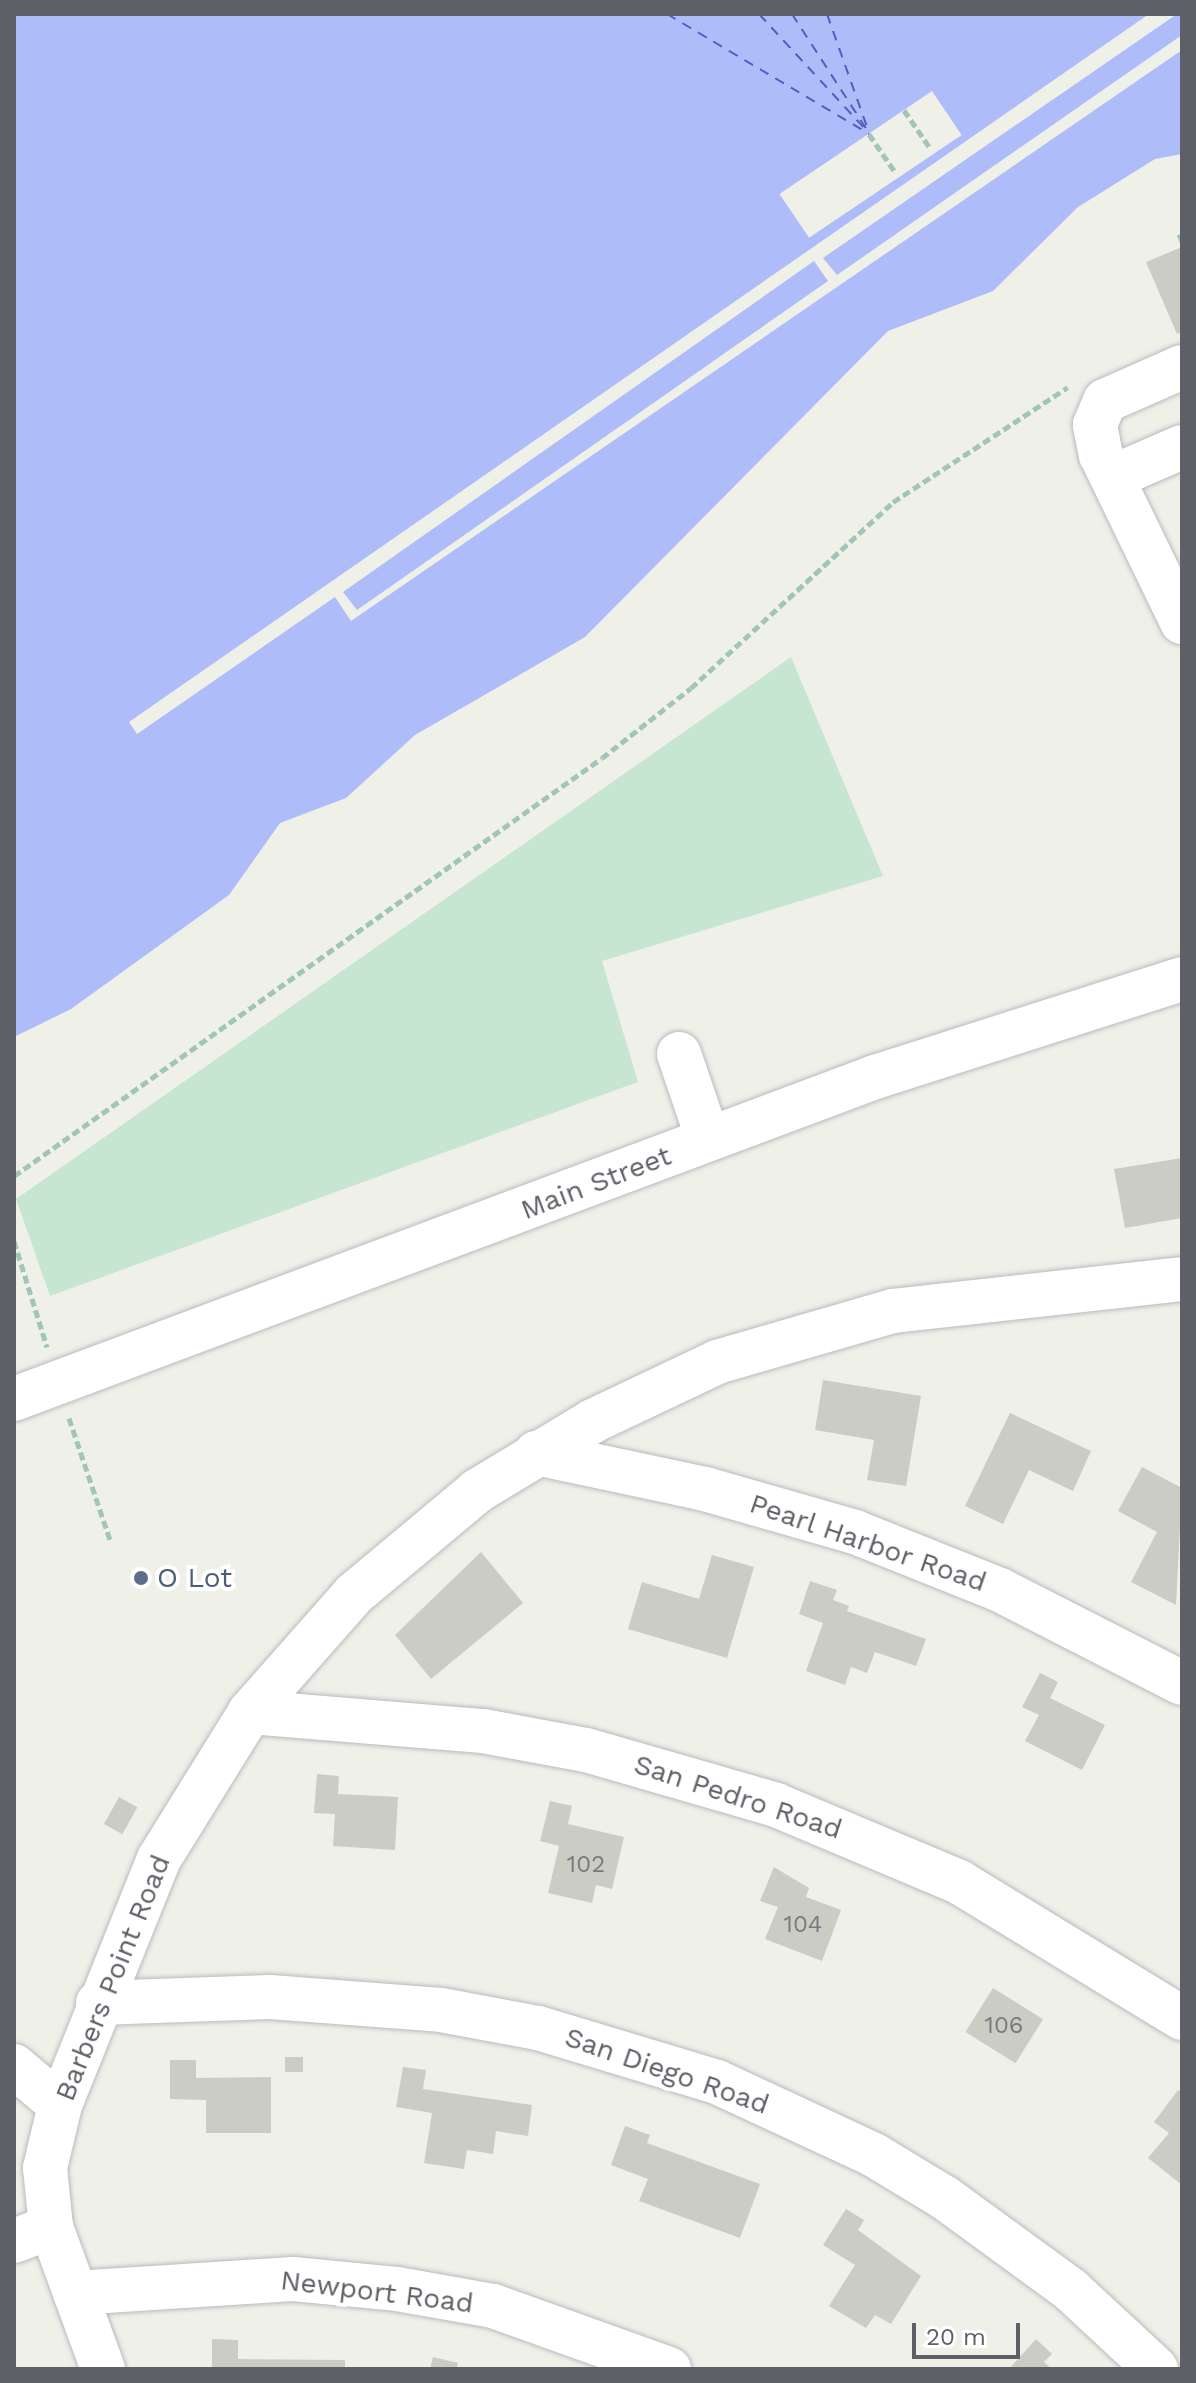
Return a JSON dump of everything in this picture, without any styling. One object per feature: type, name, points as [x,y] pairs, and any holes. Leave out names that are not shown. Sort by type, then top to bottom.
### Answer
[{"type":"street","points":[[1182,367],[1105,401],[1095,425],[1182,622]]},
{"type":"street","points":[[1115,476],[1182,447]]},
{"type":"street","name":"Main Street","points":[[14,1399],[875,1077],[1182,979]]},
{"type":"street","points":[[679,1054],[708,1139]]},
{"type":"street","name":"Barbers Point Road","points":[[103,2369],[75,2293],[32,2234],[60,2105],[98,2003],[159,1859],[250,1712],[354,1594],[477,1491],[536,1453],[653,1390],[799,1333],[999,1294],[1182,1279]]},
{"type":"street","name":"Pearl Harbor Road","points":[[536,1453],[705,1489],[855,1532],[1000,1590],[1182,1683]]},
{"type":"street","name":"San Pedro Road","points":[[250,1712],[483,1731],[586,1750],[761,1800],[959,1882],[1182,2018]]},
{"type":"street","name":"San Diego Road","points":[[98,2003],[270,1997],[441,2010],[538,2028],[717,2082],[945,2198],[1071,2290],[1156,2369]]},
{"type":"street","points":[[14,2066],[60,2105]]},
{"type":"street","name":"Newport Road","points":[[75,2293],[293,2279],[397,2289],[552,2324],[669,2369]]},
{"type":"path","points":[[904,110],[930,148]]},
{"type":"path","points":[[869,134],[895,172]]},
{"type":"path","points":[[1179,234],[1182,241]]},
{"type":"path","points":[[14,1176],[602,758],[691,688],[893,502],[1039,403]]},
{"type":"path","points":[[14,1241],[43,1335]]},
{"type":"path","points":[[75,1435],[110,1540]]},
{"type":"green space","points":[[791,657],[883,876],[602,961],[638,1082],[50,1296],[16,1199]]},
{"type":"water","points":[[14,14],[1182,14],[1182,154],[1155,159],[1078,207],[993,291],[888,331],[585,637],[415,735],[346,798],[280,823],[229,895],[71,1009],[14,1037]]},
{"type":"pier","points":[[1149,14],[1177,14],[823,258],[837,275],[1182,35],[1182,50],[351,621],[335,597],[137,734],[129,722]],"holes":[[[814,261],[828,281],[357,610],[343,592]]]},
{"type":"pier","points":[[932,91],[962,135],[809,238],[779,194]]},
{"type":"building","points":[[1182,247],[1182,332],[1177,334],[1146,262]]},
{"type":"building","points":[[1182,1158],[1182,1218],[1125,1228],[1114,1169]]},
{"type":"building","points":[[823,1380],[921,1396],[906,1486],[867,1480],[874,1440],[815,1430]]},
{"type":"building","points":[[1010,1413],[1091,1451],[1073,1491],[1029,1470],[1003,1524],[965,1506]]},
{"type":"building","points":[[1142,1467],[1182,1488],[1176,1605],[1131,1582],[1157,1532],[1118,1511]]},
{"type":"building","points":[[481,1552],[523,1603],[431,1679],[395,1635]]},
{"type":"building","points":[[712,1555],[754,1567],[727,1658],[628,1629],[642,1582],[699,1599]]},
{"type":"building","points":[[810,1581],[837,1590],[833,1600],[849,1606],[847,1611],[926,1639],[916,1666],[875,1652],[867,1673],[851,1667],[845,1685],[806,1671],[823,1623],[799,1614]]},
{"type":"building","points":[[1040,1673],[1058,1682],[1050,1698],[1105,1725],[1082,1770],[1025,1741],[1039,1715],[1022,1707]]},
{"type":"building","points":[[317,1774],[339,1776],[338,1794],[398,1797],[395,1850],[333,1846],[335,1814],[314,1813]]},
{"type":"building","points":[[119,1797],[137,1807],[122,1834],[104,1824]]},
{"type":"building","points":[[550,1801],[572,1806],[568,1824],[624,1837],[612,1889],[596,1885],[592,1903],[548,1893],[559,1846],[540,1841]]},
{"type":"building","points":[[774,1867],[809,1888],[806,1897],[841,1910],[822,1961],[765,1939],[778,1907],[760,1901]]},
{"type":"building","points":[[993,1988],[1043,2019],[1015,2063],[965,2032]]},
{"type":"building","points":[[285,2057],[303,2057],[303,2072],[285,2072]]},
{"type":"building","points":[[170,2060],[196,2060],[196,2078],[271,2077],[271,2133],[206,2133],[206,2100],[170,2099]]},
{"type":"building","points":[[403,2067],[426,2070],[423,2089],[532,2105],[528,2136],[496,2131],[493,2154],[467,2150],[464,2169],[424,2163],[432,2113],[396,2107]]},
{"type":"building","points":[[1178,2090],[1182,2093],[1182,2185],[1148,2158],[1169,2133],[1154,2122]]},
{"type":"building","points":[[625,2126],[650,2135],[647,2143],[760,2184],[740,2238],[639,2201],[648,2179],[611,2165]]},
{"type":"building","points":[[846,2209],[864,2220],[858,2230],[921,2276],[891,2324],[875,2315],[866,2328],[829,2306],[855,2265],[823,2245]]},
{"type":"building","points":[[212,2339],[238,2340],[238,2359],[345,2360],[345,2369],[212,2369]]},
{"type":"building","points":[[1036,2339],[1052,2354],[1044,2362],[1052,2369],[1009,2369]]},
{"type":"building","points":[[433,2357],[458,2363],[456,2369],[430,2369]]},
{"type":"ferry route","points":[[667,14],[869,134]]},
{"type":"ferry route","points":[[759,14],[866,130]]},
{"type":"ferry route","points":[[792,14],[869,133]]},
{"type":"ferry route","points":[[827,14],[868,130]]},
{"type":"place","name":"O Lot","points":[[141,1578]]}]
